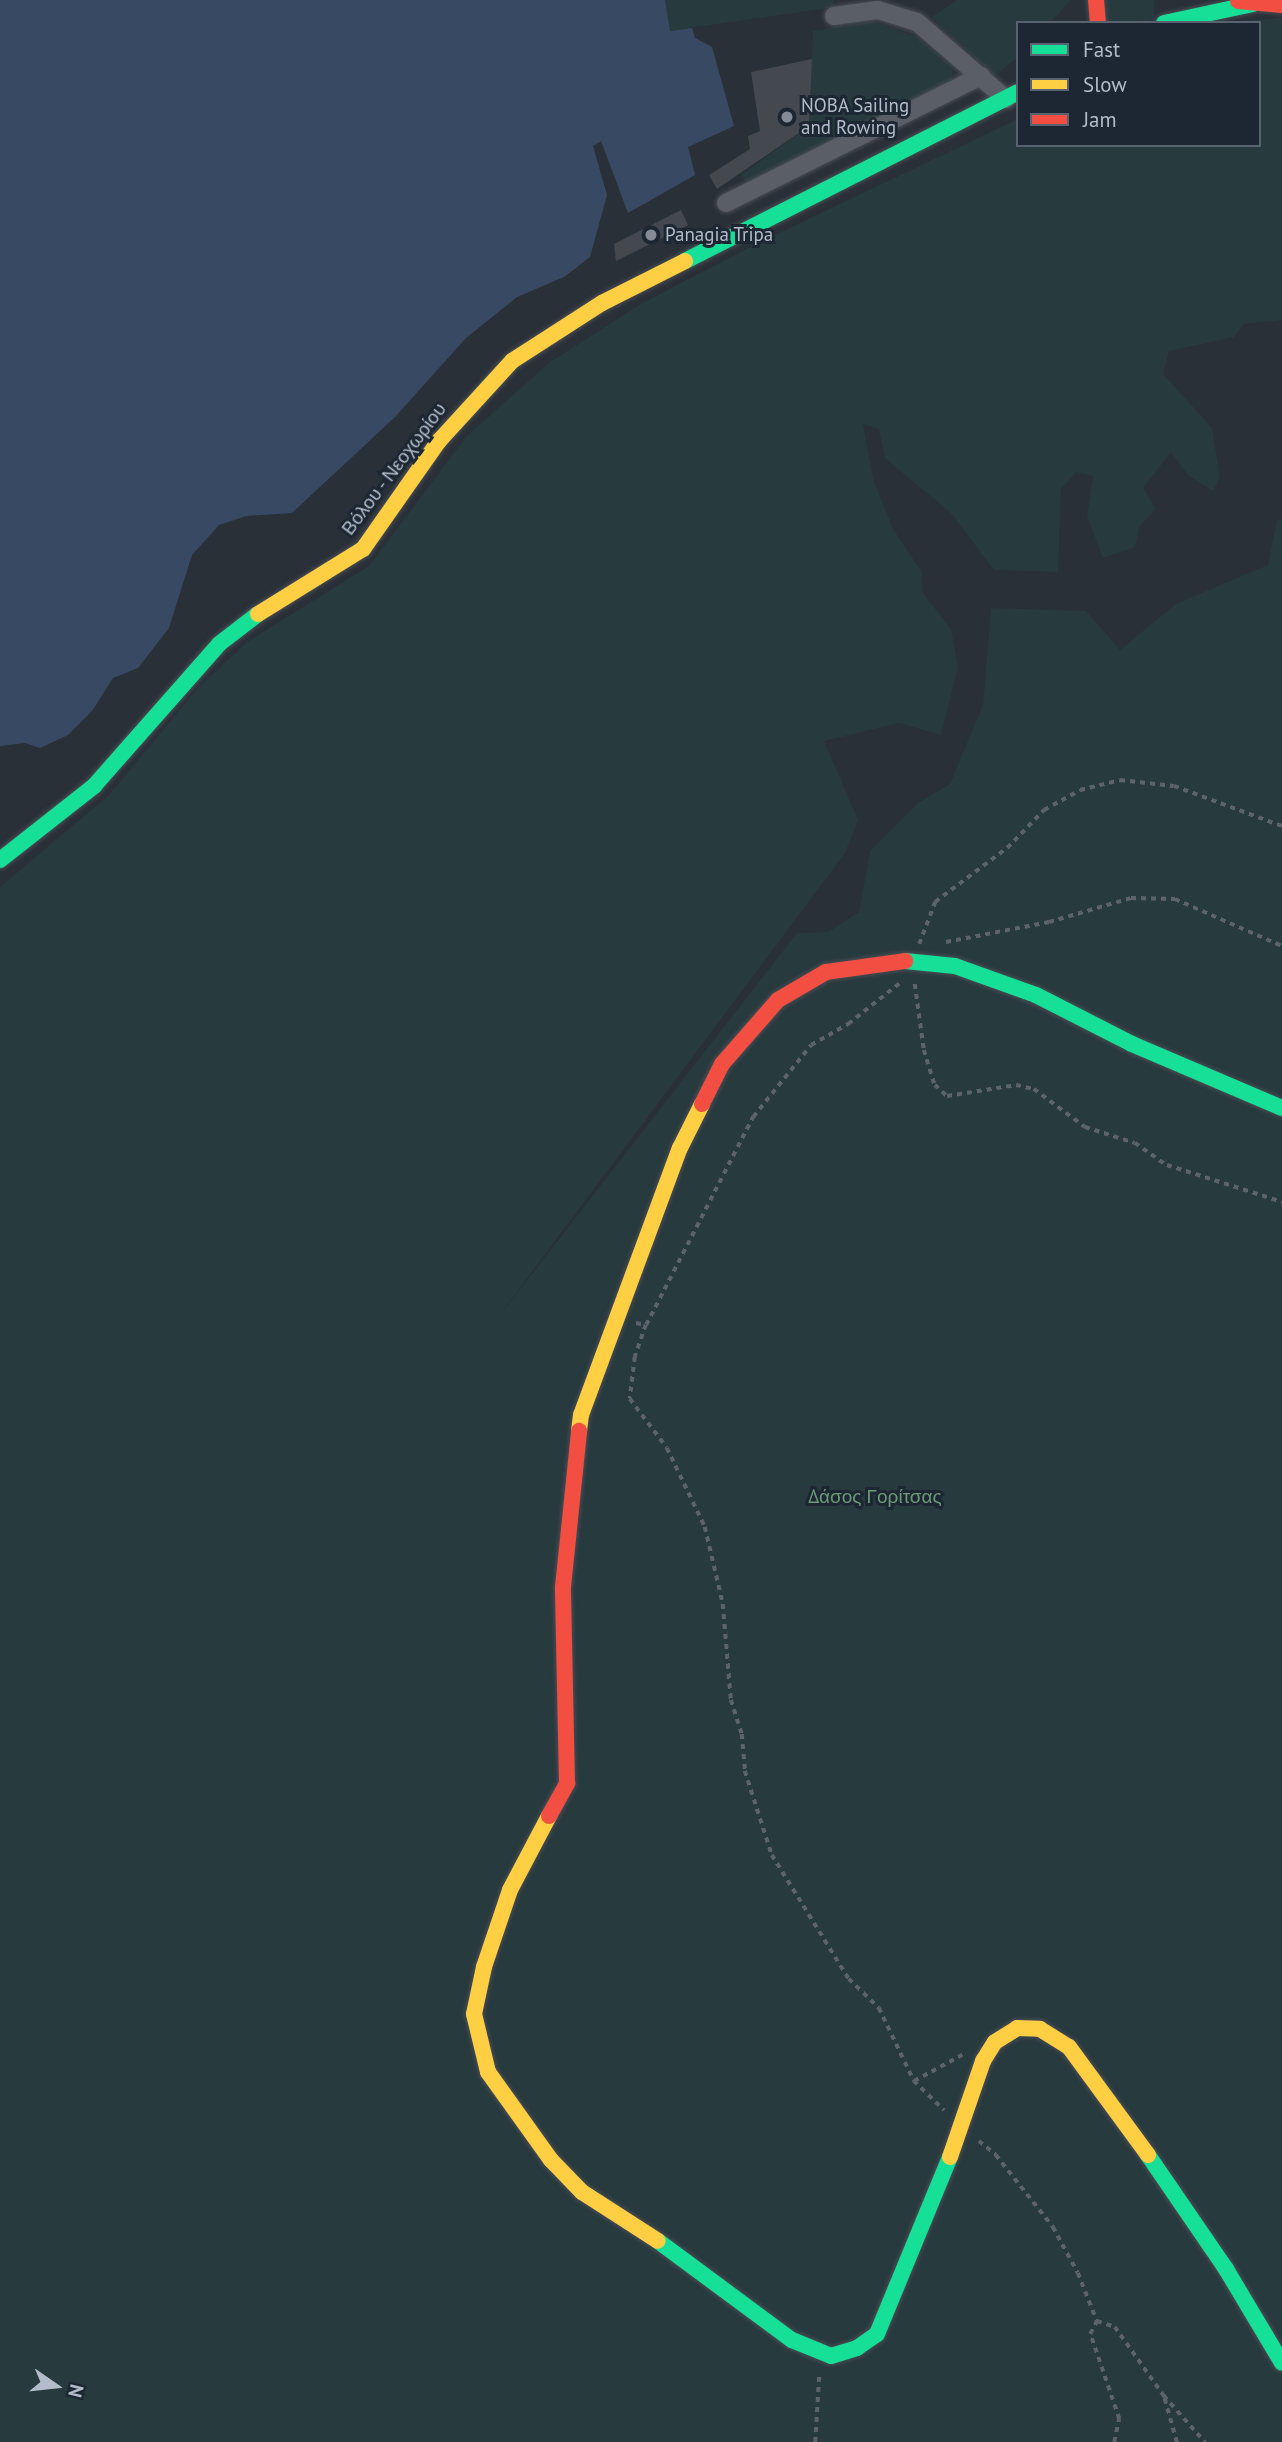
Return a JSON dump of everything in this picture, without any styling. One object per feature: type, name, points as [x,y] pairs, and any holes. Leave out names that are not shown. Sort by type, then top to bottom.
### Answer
[{"type":"street","points":[[1094,21],[1096,0]]},
{"type":"street","points":[[1234,0],[1282,5]]},
{"type":"street","points":[[1172,21],[1253,4]]},
{"type":"street","points":[[1162,21],[1163,6]]},
{"type":"street","points":[[834,16],[878,10],[907,18],[931,32],[981,76],[1012,95]]},
{"type":"street","points":[[726,203],[981,76]]},
{"type":"street","name":"Βόλου - Νεοχωρίου","points":[[0,860],[94,786],[219,644],[271,605],[363,549],[439,440],[512,361],[602,303],[1012,95]]},
{"type":"street","points":[[1282,1108],[1142,1049],[1001,980],[956,966],[914,961],[848,966],[804,982],[778,1000],[742,1039],[716,1076],[680,1148],[581,1415],[565,1543],[567,1783],[563,1799],[523,1861],[496,1928],[474,2014],[478,2047],[488,2072],[518,2115],[582,2192],[700,2269],[792,2340],[820,2355],[857,2348],[877,2334],[962,2127],[983,2061],[995,2042],[1017,2028],[1054,2035],[1093,2074],[1153,2159],[1282,2363]]},
{"type":"path","points":[[1205,2442],[1164,2396],[1115,2328],[1097,2321],[1079,2273],[1053,2227],[996,2155],[914,2081],[879,2008],[835,1959],[772,1855],[745,1771],[742,1734],[731,1700],[723,1604],[705,1527],[667,1448],[630,1399],[635,1357],[646,1325],[754,1117],[811,1045],[897,988],[914,961],[934,902],[1007,848],[1044,810],[1080,790],[1120,780],[1174,786],[1282,827]]},
{"type":"path","points":[[914,961],[946,942],[1049,922],[1131,898],[1175,898],[1282,946]]},
{"type":"path","points":[[914,961],[924,1050],[935,1085],[947,1096],[1016,1085],[1034,1089],[1085,1127],[1135,1143],[1167,1165],[1282,1202]]},
{"type":"path","points":[[617,1318],[646,1325]]},
{"type":"path","points":[[914,2081],[968,2052]]},
{"type":"path","points":[[1097,2321],[1090,2333],[1119,2419],[1114,2442]]},
{"type":"path","points":[[815,2442],[820,2355]]},
{"type":"path","points":[[1164,2396],[1177,2442]]},
{"type":"green space","points":[[665,0],[834,0],[835,7],[669,31]]},
{"type":"green space","points":[[957,0],[1071,0],[1052,21],[1016,21],[1016,59],[994,76],[932,17]]},
{"type":"green space","points":[[1105,0],[1154,0],[1154,20],[1107,21]]},
{"type":"green space","name":"Δάσος Γορίτσας","points":[[1282,18],[1282,320],[1244,324],[1234,337],[1169,351],[1163,374],[1212,428],[1220,477],[1213,491],[1188,475],[1171,452],[1143,488],[1156,509],[1139,527],[1135,547],[1103,558],[1087,516],[1093,476],[1076,472],[1061,489],[1058,572],[994,570],[951,513],[885,458],[879,429],[863,424],[873,479],[893,529],[921,571],[923,593],[951,629],[958,667],[941,735],[899,723],[824,741],[858,820],[845,853],[496,1320],[797,933],[828,932],[859,912],[870,851],[918,803],[950,784],[983,705],[991,608],[1086,611],[1120,650],[1176,604],[1268,565],[1277,520],[1282,519],[1282,2442],[0,2442],[0,887],[108,796],[198,688],[247,642],[369,566],[466,437],[549,363],[641,304],[756,244],[1016,120],[1016,147],[1261,147],[1261,21],[1239,21]]},
{"type":"green space","points":[[872,21],[916,37],[939,55],[953,67],[951,84],[753,183],[739,177],[809,126],[813,31]]},
{"type":"water","points":[[0,0],[665,0],[670,31],[692,28],[695,38],[712,47],[734,126],[688,147],[695,175],[628,213],[601,141],[593,146],[607,195],[590,257],[564,277],[517,297],[466,338],[395,417],[292,513],[246,516],[219,525],[192,555],[169,628],[138,668],[113,678],[92,711],[68,735],[40,748],[25,743],[0,746]]},
{"type":"building","name":"NOBA Sailing and Rowing","points":[[812,59],[809,126],[717,189],[709,175],[750,149],[748,136],[760,131],[751,72]]},
{"type":"building","name":"Panagia Tripa","points":[[681,210],[688,225],[616,261],[614,244]]},
{"type":"traffic: fast","points":[[1173,21],[1253,4]]},
{"type":"traffic: fast","points":[[685,261],[1016,93]]},
{"type":"traffic: fast","points":[[0,860],[94,786],[219,644],[258,614]]},
{"type":"traffic: fast","points":[[905,961],[955,966],[1036,995],[1132,1044],[1282,1108]]},
{"type":"traffic: fast","points":[[1148,2155],[1226,2269],[1282,2363]]},
{"type":"traffic: fast","points":[[658,2241],[792,2340],[831,2356],[857,2348],[877,2334],[950,2157]]},
{"type":"traffic: slow","points":[[258,614],[363,549],[439,441],[512,361],[602,303],[685,261]]},
{"type":"traffic: slow","points":[[579,1431],[581,1415],[680,1148],[702,1104]]},
{"type":"traffic: slow","points":[[549,1816],[510,1890],[484,1967],[474,2014],[488,2072],[551,2160],[582,2192],[658,2241]]},
{"type":"traffic: slow","points":[[950,2157],[983,2061],[995,2042],[1017,2028],[1040,2029],[1069,2047],[1148,2155]]},
{"type":"traffic: jam","points":[[1096,0],[1098,21]]},
{"type":"traffic: jam","points":[[1238,1],[1282,5]]},
{"type":"traffic: jam","points":[[702,1104],[722,1064],[778,1000],[826,972],[905,961]]},
{"type":"traffic: jam","points":[[549,1816],[567,1783],[563,1587],[579,1431]]},
{"type":"place","name":"NOBA Sailing and Rowing","points":[[787,117]]},
{"type":"place","name":"Panagia Tripa","points":[[651,235]]}]
